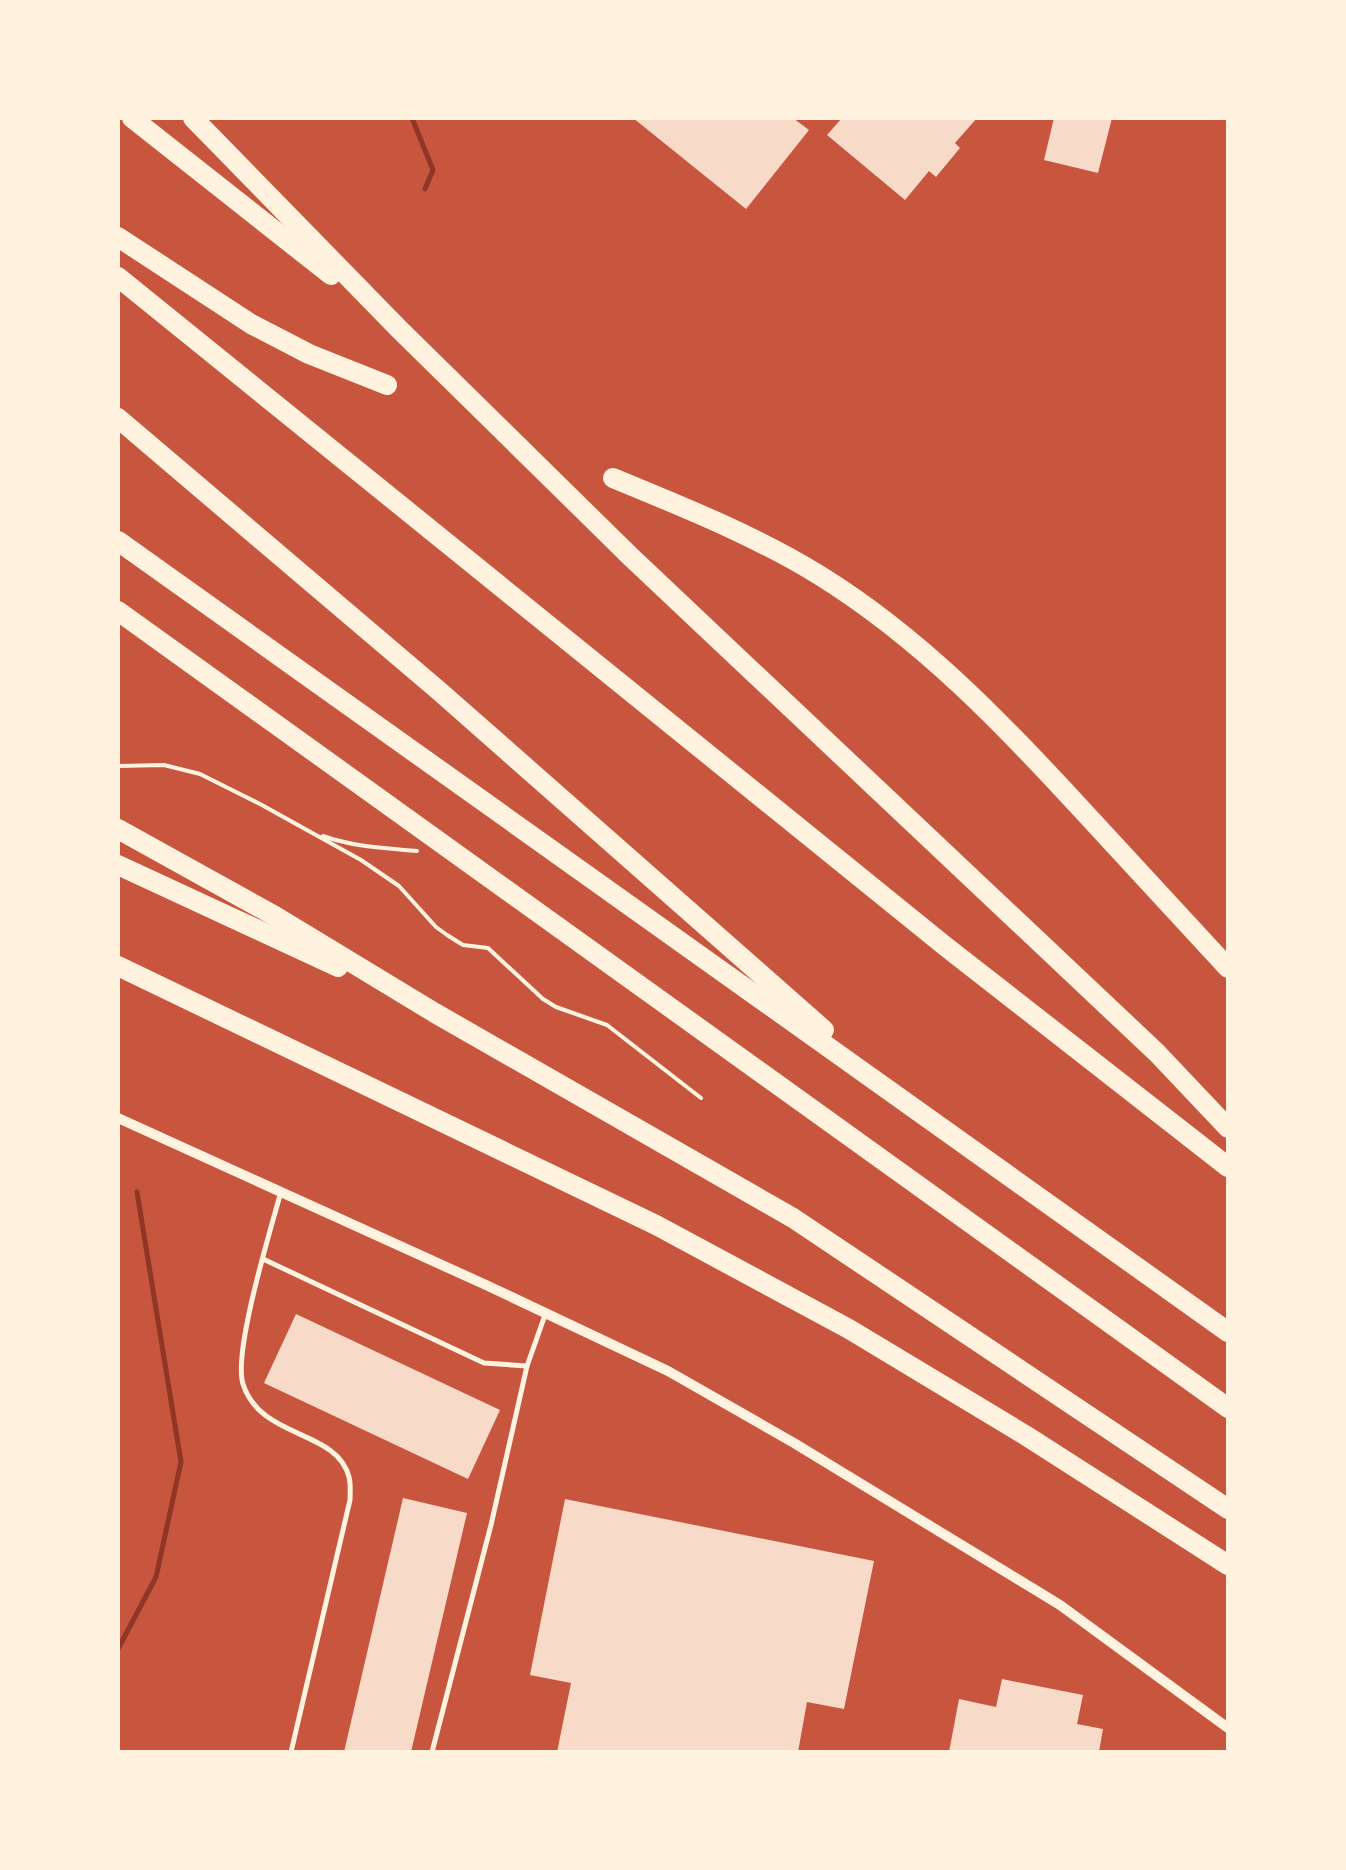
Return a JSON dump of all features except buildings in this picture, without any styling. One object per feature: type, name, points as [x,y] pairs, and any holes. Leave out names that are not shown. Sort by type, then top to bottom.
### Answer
[{"type":"highway","points":[[132,118],[399,329]]},
{"type":"highway","points":[[193,118],[399,329],[645,570],[1157,1053],[1228,1128]]},
{"type":"highway","points":[[118,237],[251,324],[309,354],[386,385]]},
{"type":"highway","points":[[118,276],[945,946],[1228,1166]]},
{"type":"highway","points":[[118,418],[438,690],[904,1101]]},
{"type":"highway","points":[[613,478],[743,532],[820,576],[897,630],[967,690],[1034,757],[1228,968]]},
{"type":"highway","points":[[118,541],[1228,1332]]},
{"type":"highway","points":[[118,611],[1228,1408]]},
{"type":"highway","points":[[118,620],[210,678]]},
{"type":"highway","points":[[118,829],[275,916],[435,1013],[792,1218],[1228,1509]]},
{"type":"highway","points":[[118,864],[435,1013]]},
{"type":"highway","points":[[118,966],[656,1225],[814,1310],[1025,1435],[1228,1564]]},
{"type":"street","points":[[118,1118],[668,1372],[811,1453],[1060,1604],[1228,1728]]},
{"type":"lane","points":[[281,1192],[241,1357],[243,1386],[263,1415],[334,1454],[344,1463],[350,1480],[350,1500],[291,1752]]},
{"type":"lane","points":[[263,1259],[484,1363],[527,1366]]},
{"type":"lane","points":[[432,1752],[527,1366],[545,1313]]},
{"type":"path","points":[[118,766],[164,765],[200,774],[314,833],[399,886],[446,935],[463,944],[488,948],[543,999],[606,1025],[701,1098]]},
{"type":"path","points":[[314,833],[342,843],[420,851]]},
{"type":"waterway","points":[[412,118],[433,170],[425,189]]},
{"type":"waterway","points":[[118,1649],[156,1577],[181,1462],[137,1192]]}]
